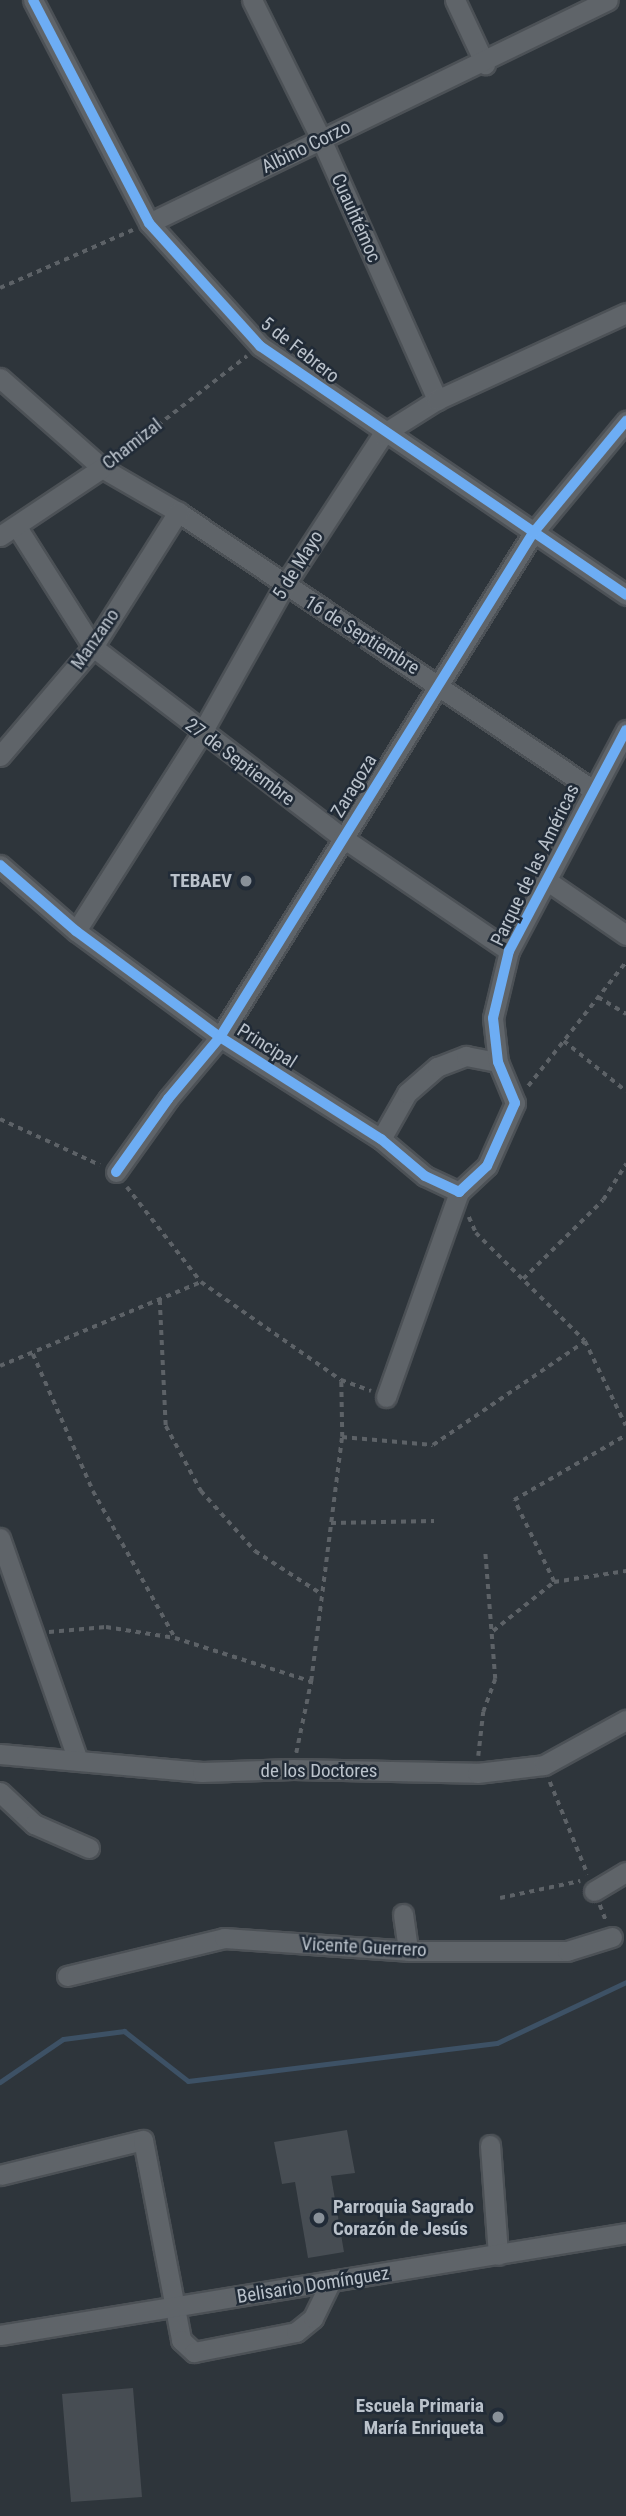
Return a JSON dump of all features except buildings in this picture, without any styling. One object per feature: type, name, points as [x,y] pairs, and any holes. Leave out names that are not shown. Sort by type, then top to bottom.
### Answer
[{"type":"street","name":"5 de Febrero","points":[[33,0],[149,223],[260,346],[383,434],[626,595]]},
{"type":"street","name":"Cuauhtémoc","points":[[252,0],[321,139],[437,400]]},
{"type":"street","points":[[455,0],[485,64]]},
{"type":"street","name":"Albino Corzo","points":[[149,223],[321,139],[485,64],[608,0]]},
{"type":"street","name":"5 de Mayo","points":[[76,931],[201,734],[284,586],[383,434],[437,400],[626,313]]},
{"type":"street","name":"16 de Septiembre","points":[[0,379],[102,468],[177,512],[284,586],[437,683],[592,789]]},
{"type":"street","name":"Zaragoza","points":[[116,1172],[168,1099],[220,1037],[437,683],[533,533],[626,421]]},
{"type":"street","name":"Chamizal","points":[[8,531],[102,468]]},
{"type":"street","name":"Manzano","points":[[0,756],[93,647],[177,512]]},
{"type":"street","name":"27 de Septiembre","points":[[8,531],[93,647],[201,734],[343,838],[509,951]]},
{"type":"street","name":"Parque de las Américas","points":[[514,1103],[498,1062],[493,1018],[509,951],[592,789],[626,730]]},
{"type":"street","name":"Principal","points":[[0,864],[76,931],[220,1037],[381,1139],[425,1176],[459,1192]]},
{"type":"street","points":[[546,880],[624,926]]},
{"type":"street","points":[[381,1139],[407,1093],[437,1067],[466,1056],[498,1062]]},
{"type":"street","points":[[386,1397],[459,1192],[487,1166],[514,1103]]},
{"type":"street","points":[[0,1538],[78,1761]]},
{"type":"street","name":"de los Doctores","points":[[0,1754],[202,1772],[293,1769],[477,1773],[544,1765],[626,1720]]},
{"type":"street","points":[[0,1792],[34,1824],[89,1847]]},
{"type":"street","points":[[591,1885],[626,1872]]},
{"type":"street","points":[[403,1914],[408,1951]]},
{"type":"street","name":"Vicente Guerrero","points":[[67,1976],[224,1938],[408,1951],[567,1951],[612,1937]]},
{"type":"street","points":[[0,2175],[143,2140],[173,2308],[181,2340],[194,2352],[296,2332],[313,2318],[330,2283]]},
{"type":"street","points":[[490,2145],[498,2255]]},
{"type":"street","name":"Belisario Domínguez","points":[[0,2335],[626,2233]]},
{"type":"path","points":[[0,288],[149,223]]},
{"type":"path","points":[[514,1103],[626,962]]},
{"type":"path","points":[[598,996],[626,1014]]},
{"type":"path","points":[[564,1041],[626,1091]]},
{"type":"path","points":[[0,1119],[116,1172],[201,1282],[341,1380],[386,1397]]},
{"type":"path","points":[[523,1279],[603,1200],[626,1164]]},
{"type":"path","points":[[459,1192],[475,1233],[585,1341],[626,1426]]},
{"type":"path","points":[[0,1366],[201,1282]]},
{"type":"path","points":[[160,1300],[166,1426],[201,1492],[255,1551],[321,1593]]},
{"type":"path","points":[[342,1437],[433,1445],[585,1341]]},
{"type":"path","points":[[33,1354],[93,1491],[175,1638]]},
{"type":"path","points":[[293,1769],[311,1681],[342,1437],[341,1380]]},
{"type":"path","points":[[554,1582],[514,1500],[626,1434]]},
{"type":"path","points":[[331,1523],[434,1521]]},
{"type":"path","points":[[477,1773],[483,1712],[495,1679],[485,1551]]},
{"type":"path","points":[[493,1632],[554,1582],[626,1571]]},
{"type":"path","points":[[33,1634],[106,1627],[175,1638],[311,1681]]},
{"type":"path","points":[[544,1765],[612,1937]]},
{"type":"path","points":[[500,1898],[591,1885]]},
{"type":"waterway","points":[[0,2082],[63,2039],[124,2031],[188,2081],[497,2043],[626,1982]]},
{"type":"cycle path","points":[[33,0],[149,223],[260,346],[626,595]]},
{"type":"cycle path","points":[[116,1172],[168,1099],[220,1037],[533,533],[626,421]]},
{"type":"cycle path","points":[[0,865],[76,931],[220,1037],[381,1139],[425,1176],[459,1192],[487,1166],[515,1103],[498,1062],[493,1018],[509,951],[626,730]]},
{"type":"place","name":"TEBAEV","points":[[246,881]]},
{"type":"place","name":"Parroquia Sagrado Corazón de Jesús","points":[[319,2218]]},
{"type":"place","name":"Escuela Primaria María Enriqueta","points":[[498,2417]]}]
